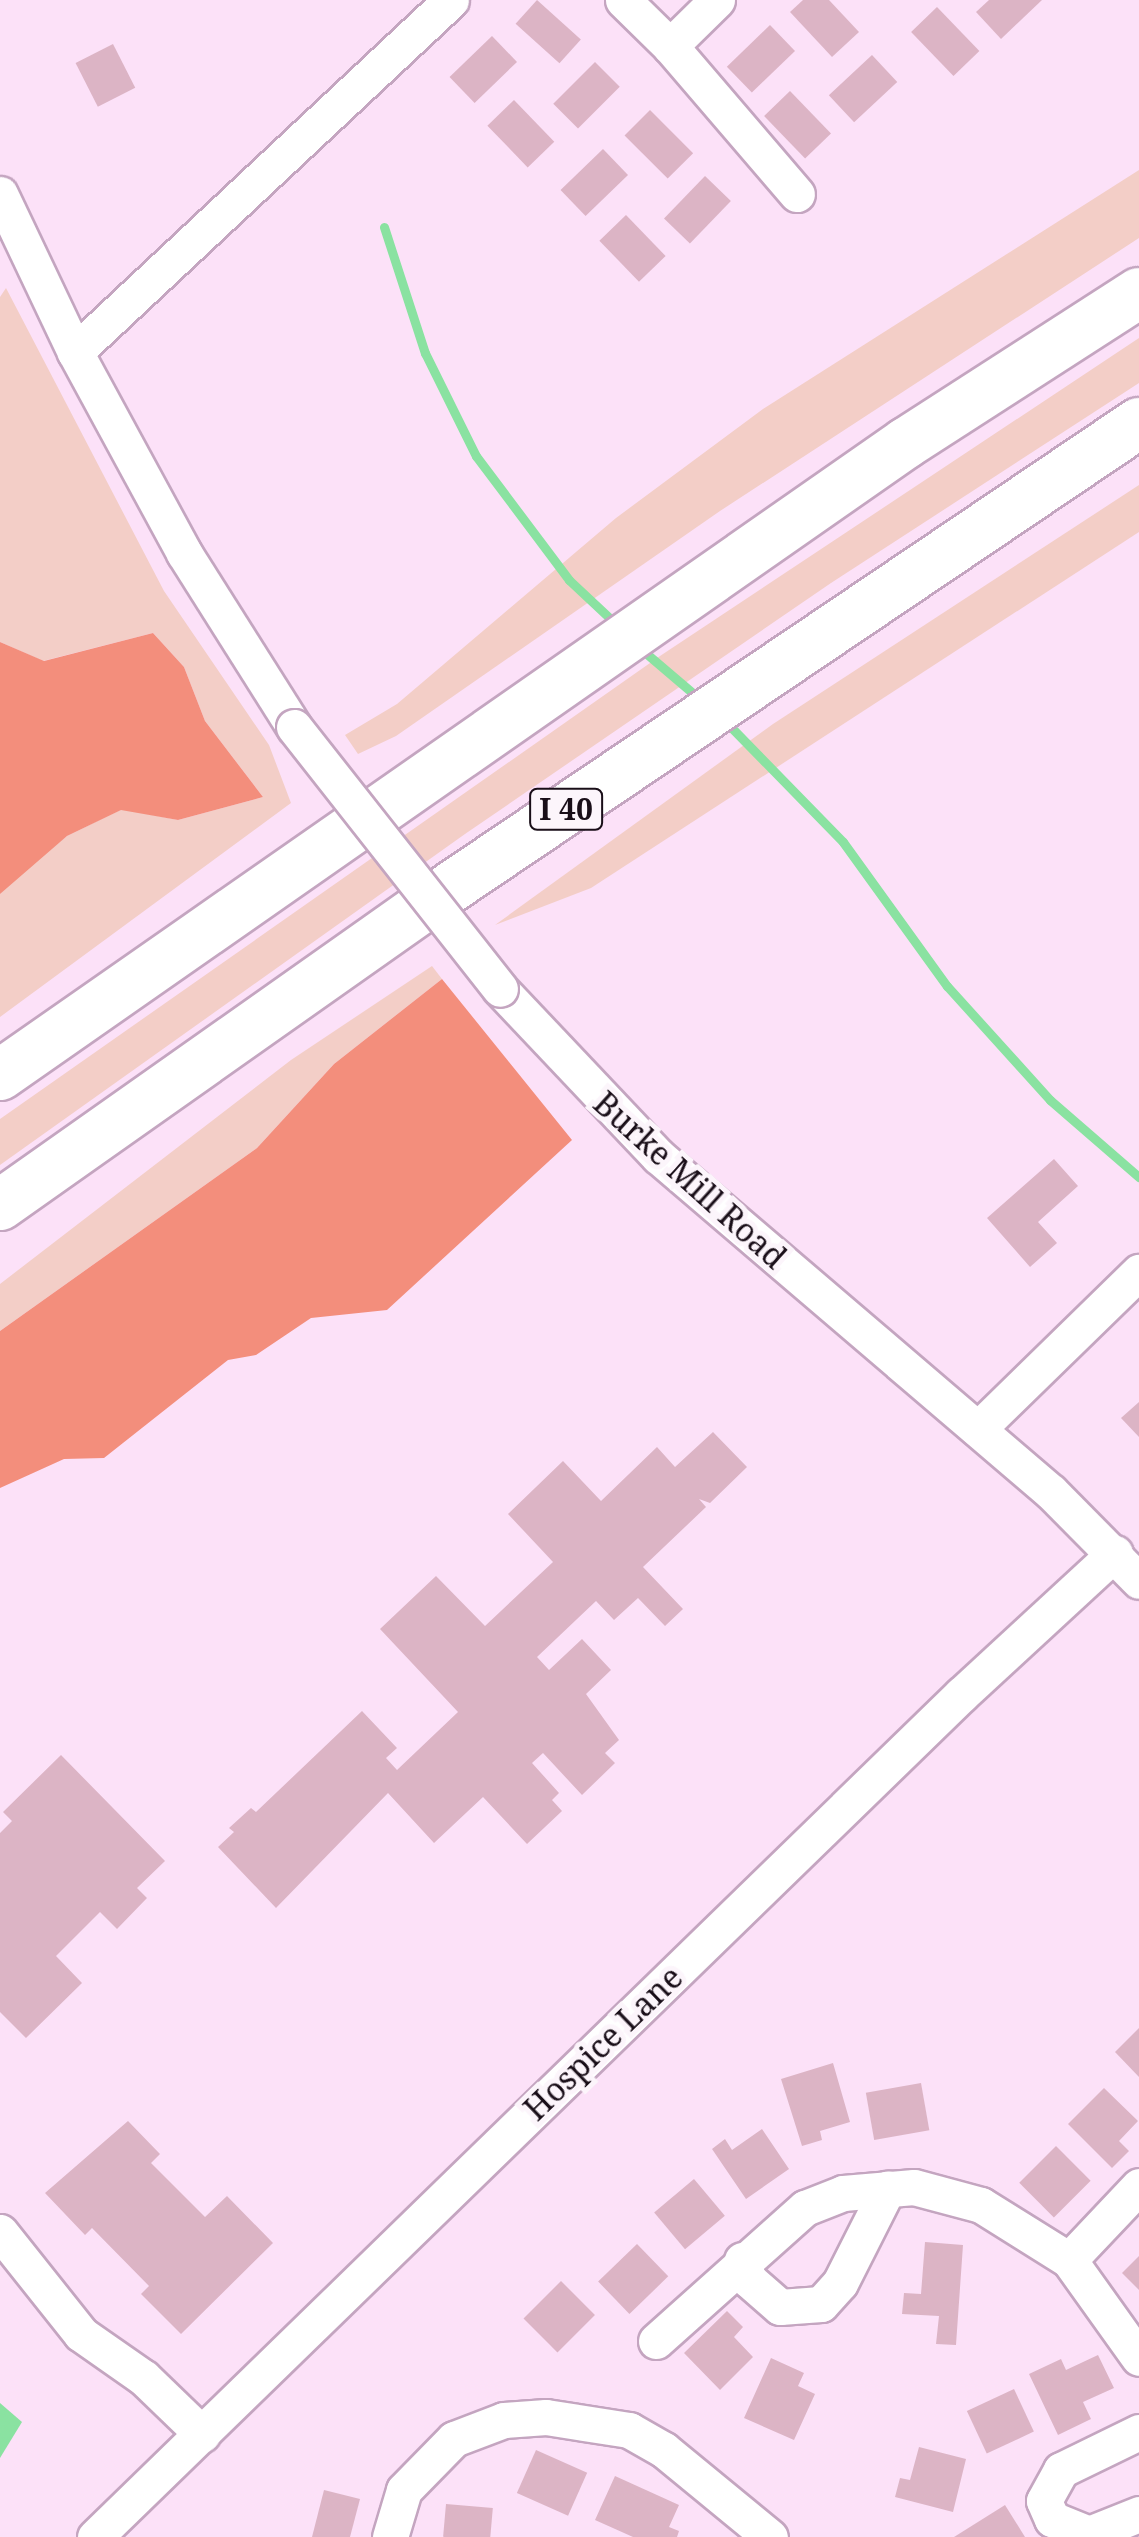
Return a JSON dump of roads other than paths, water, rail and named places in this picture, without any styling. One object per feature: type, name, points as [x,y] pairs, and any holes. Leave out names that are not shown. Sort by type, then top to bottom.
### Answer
[{"type":"highway","points":[[0,1075],[906,443],[1139,293]]},
{"type":"highway","name":"I 40","points":[[0,1206],[454,886],[1139,423]]},
{"type":"street","points":[[75,352],[451,0]]},
{"type":"street","points":[[622,0],[670,46],[797,194]]},
{"type":"street","points":[[670,46],[717,0]]},
{"type":"street","name":"Burke Mill Road","points":[[0,194],[75,352],[184,553],[294,727],[500,989],[658,1156],[978,1428],[1116,1553],[1139,1580]]},
{"type":"street","points":[[978,1428],[1139,1272]]},
{"type":"street","name":"Hospice Lane","points":[[96,2537],[962,1694],[1116,1553]]},
{"type":"street","points":[[1068,2260],[1139,2186]]},
{"type":"street","points":[[742,2260],[749,2280],[780,2307],[821,2304],[840,2283],[888,2188]]},
{"type":"street","points":[[656,2341],[742,2260],[805,2208],[843,2193],[888,2188],[943,2191],[981,2205],[1068,2260],[1139,2358]]},
{"type":"street","points":[[0,2232],[80,2334],[144,2378],[202,2434]]},
{"type":"street","points":[[390,2537],[404,2490],[454,2439],[504,2420],[546,2418],[628,2430],[664,2450],[761,2535]]},
{"type":"street","points":[[1139,2432],[1060,2470],[1044,2501],[1052,2519],[1089,2534],[1139,2514]]},
{"type":"waterway","points":[[384,227],[425,353],[476,456],[569,580],[616,624]]},
{"type":"waterway","points":[[641,649],[701,700]]},
{"type":"waterway","points":[[724,720],[843,842],[947,986],[1050,1100],[1139,1177]]}]
